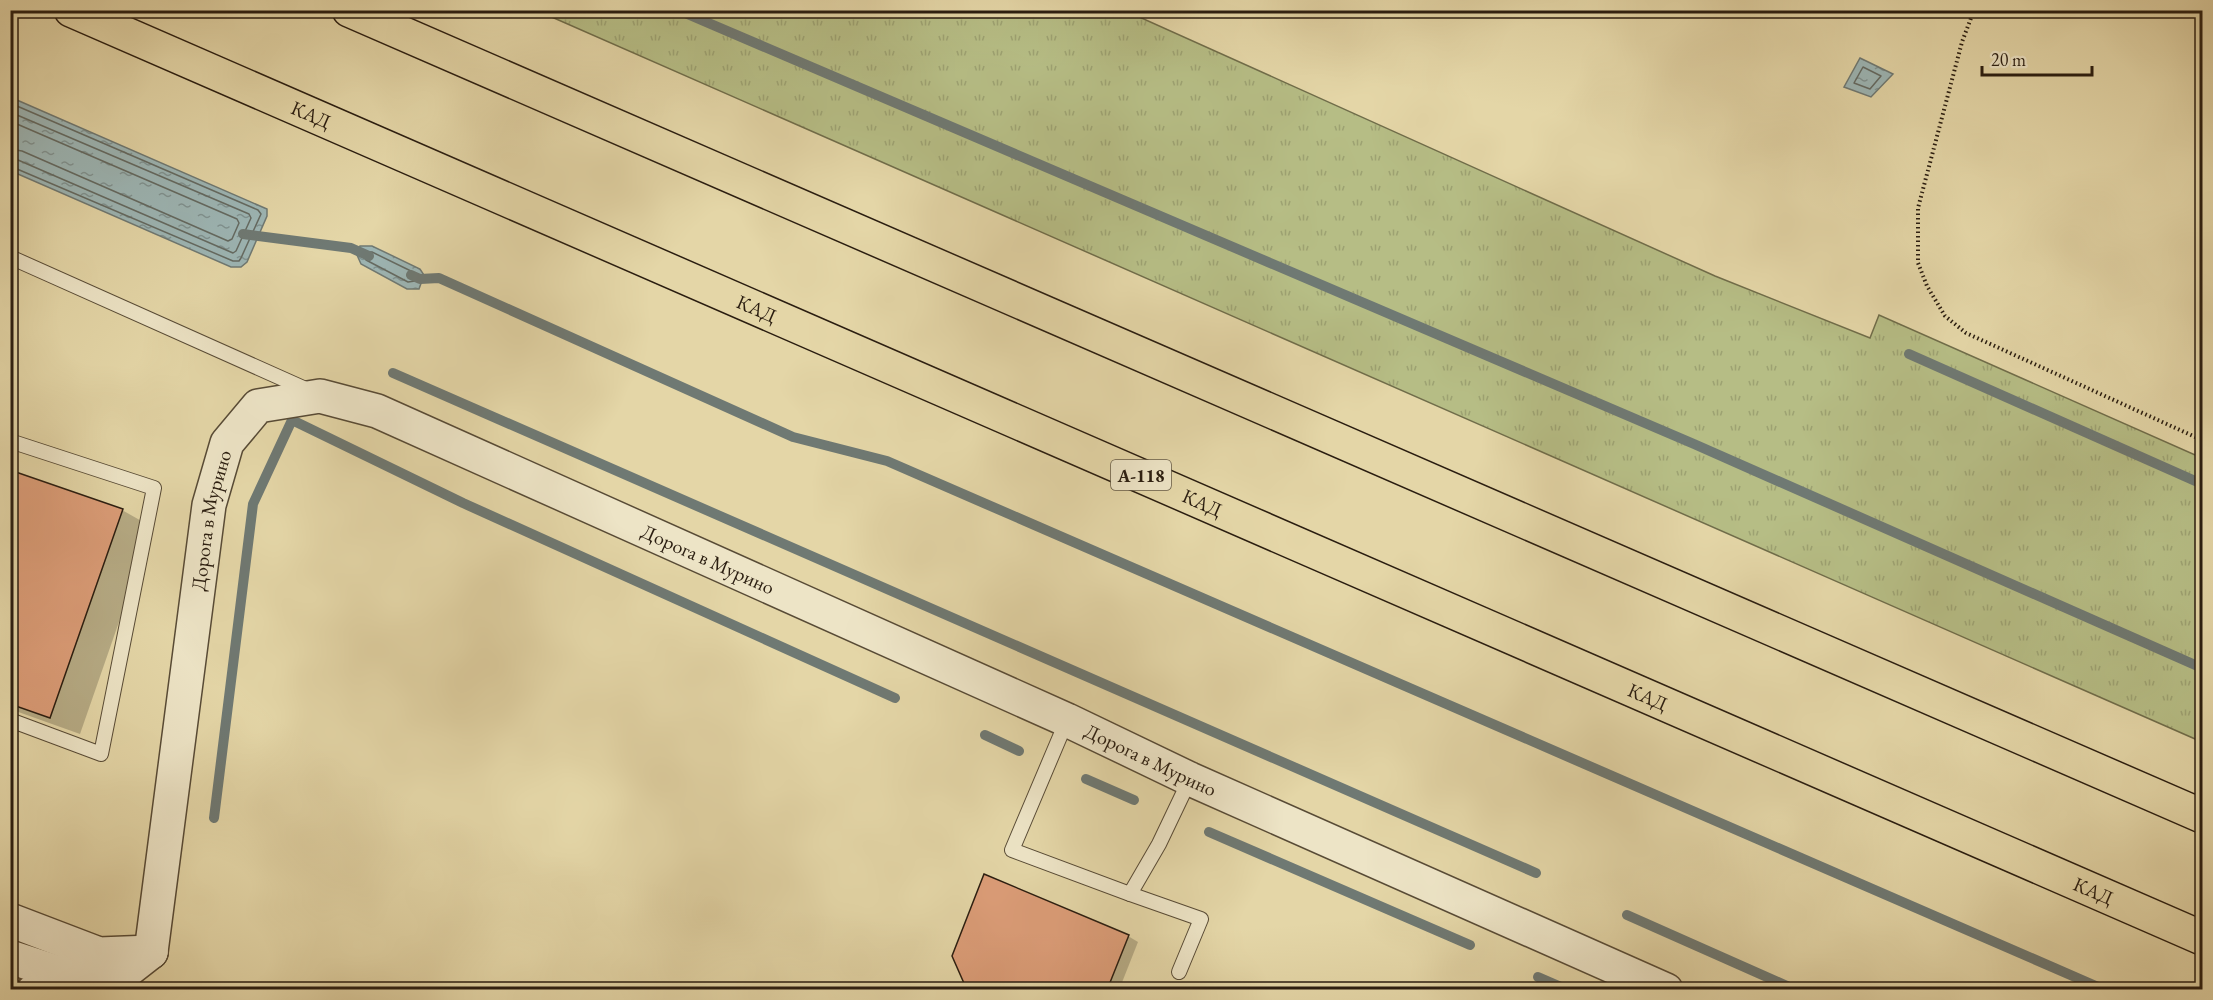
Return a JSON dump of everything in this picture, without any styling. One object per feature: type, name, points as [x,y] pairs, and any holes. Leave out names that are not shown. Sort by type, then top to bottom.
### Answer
[{"type":"highway","points":[[349,10],[2202,816]]},
{"type":"highway","name":"КАД","points":[[73,12],[2202,938]]},
{"type":"street","name":"Дорога в Мурино","points":[[151,952],[209,505],[227,444],[258,406],[320,396],[377,411],[1067,720],[1190,779],[1666,990]]},
{"type":"street","points":[[10,920],[99,954],[151,952]]},
{"type":"street","points":[[31,990],[48,983],[95,989],[151,952]]},
{"type":"street","points":[[95,989],[99,954]]},
{"type":"street","points":[[10,957],[95,989]]},
{"type":"lane","points":[[10,257],[320,396]]},
{"type":"lane","points":[[10,441],[154,488],[101,754],[10,720]]},
{"type":"lane","points":[[1067,720],[1012,850],[1201,919],[1179,972]]},
{"type":"lane","points":[[1130,894],[1190,779]]},
{"type":"path","points":[[1974,10],[1962,42],[1918,208],[1918,263],[1927,286],[1945,316],[1966,333],[2202,440]]},
{"type":"green space","points":[[538,11],[1126,11],[1715,276],[1870,338],[1879,315],[2202,458],[2202,742]]},
{"type":"water","points":[[1860,58],[1893,74],[1871,97],[1844,87]]},
{"type":"water","points":[[10,97],[267,209],[267,216],[247,262],[241,267],[231,267],[11,171]]},
{"type":"water","points":[[360,246],[372,246],[420,269],[424,275],[419,289],[407,289],[361,264],[357,255]]},
{"type":"building","points":[[10,470],[123,509],[50,718],[10,704]]},
{"type":"building","points":[[984,874],[1129,935],[1107,990],[967,990],[952,956]]},
{"type":"waterway","points":[[678,10],[1694,444],[2202,668]]},
{"type":"waterway","points":[[243,234],[351,248],[369,256]]},
{"type":"waterway","points":[[411,275],[420,279],[439,278],[793,437],[887,461],[2105,990]]},
{"type":"waterway","points":[[1909,354],[2202,484]]},
{"type":"waterway","points":[[393,373],[1536,873]]},
{"type":"waterway","points":[[214,818],[253,504],[292,420],[463,503],[895,698]]},
{"type":"waterway","points":[[985,735],[1019,751]]},
{"type":"waterway","points":[[1086,779],[1134,800]]},
{"type":"waterway","points":[[1209,832],[1470,945]]},
{"type":"waterway","points":[[1627,915],[1796,990]]},
{"type":"waterway","points":[[1538,977],[1568,990]]}]
